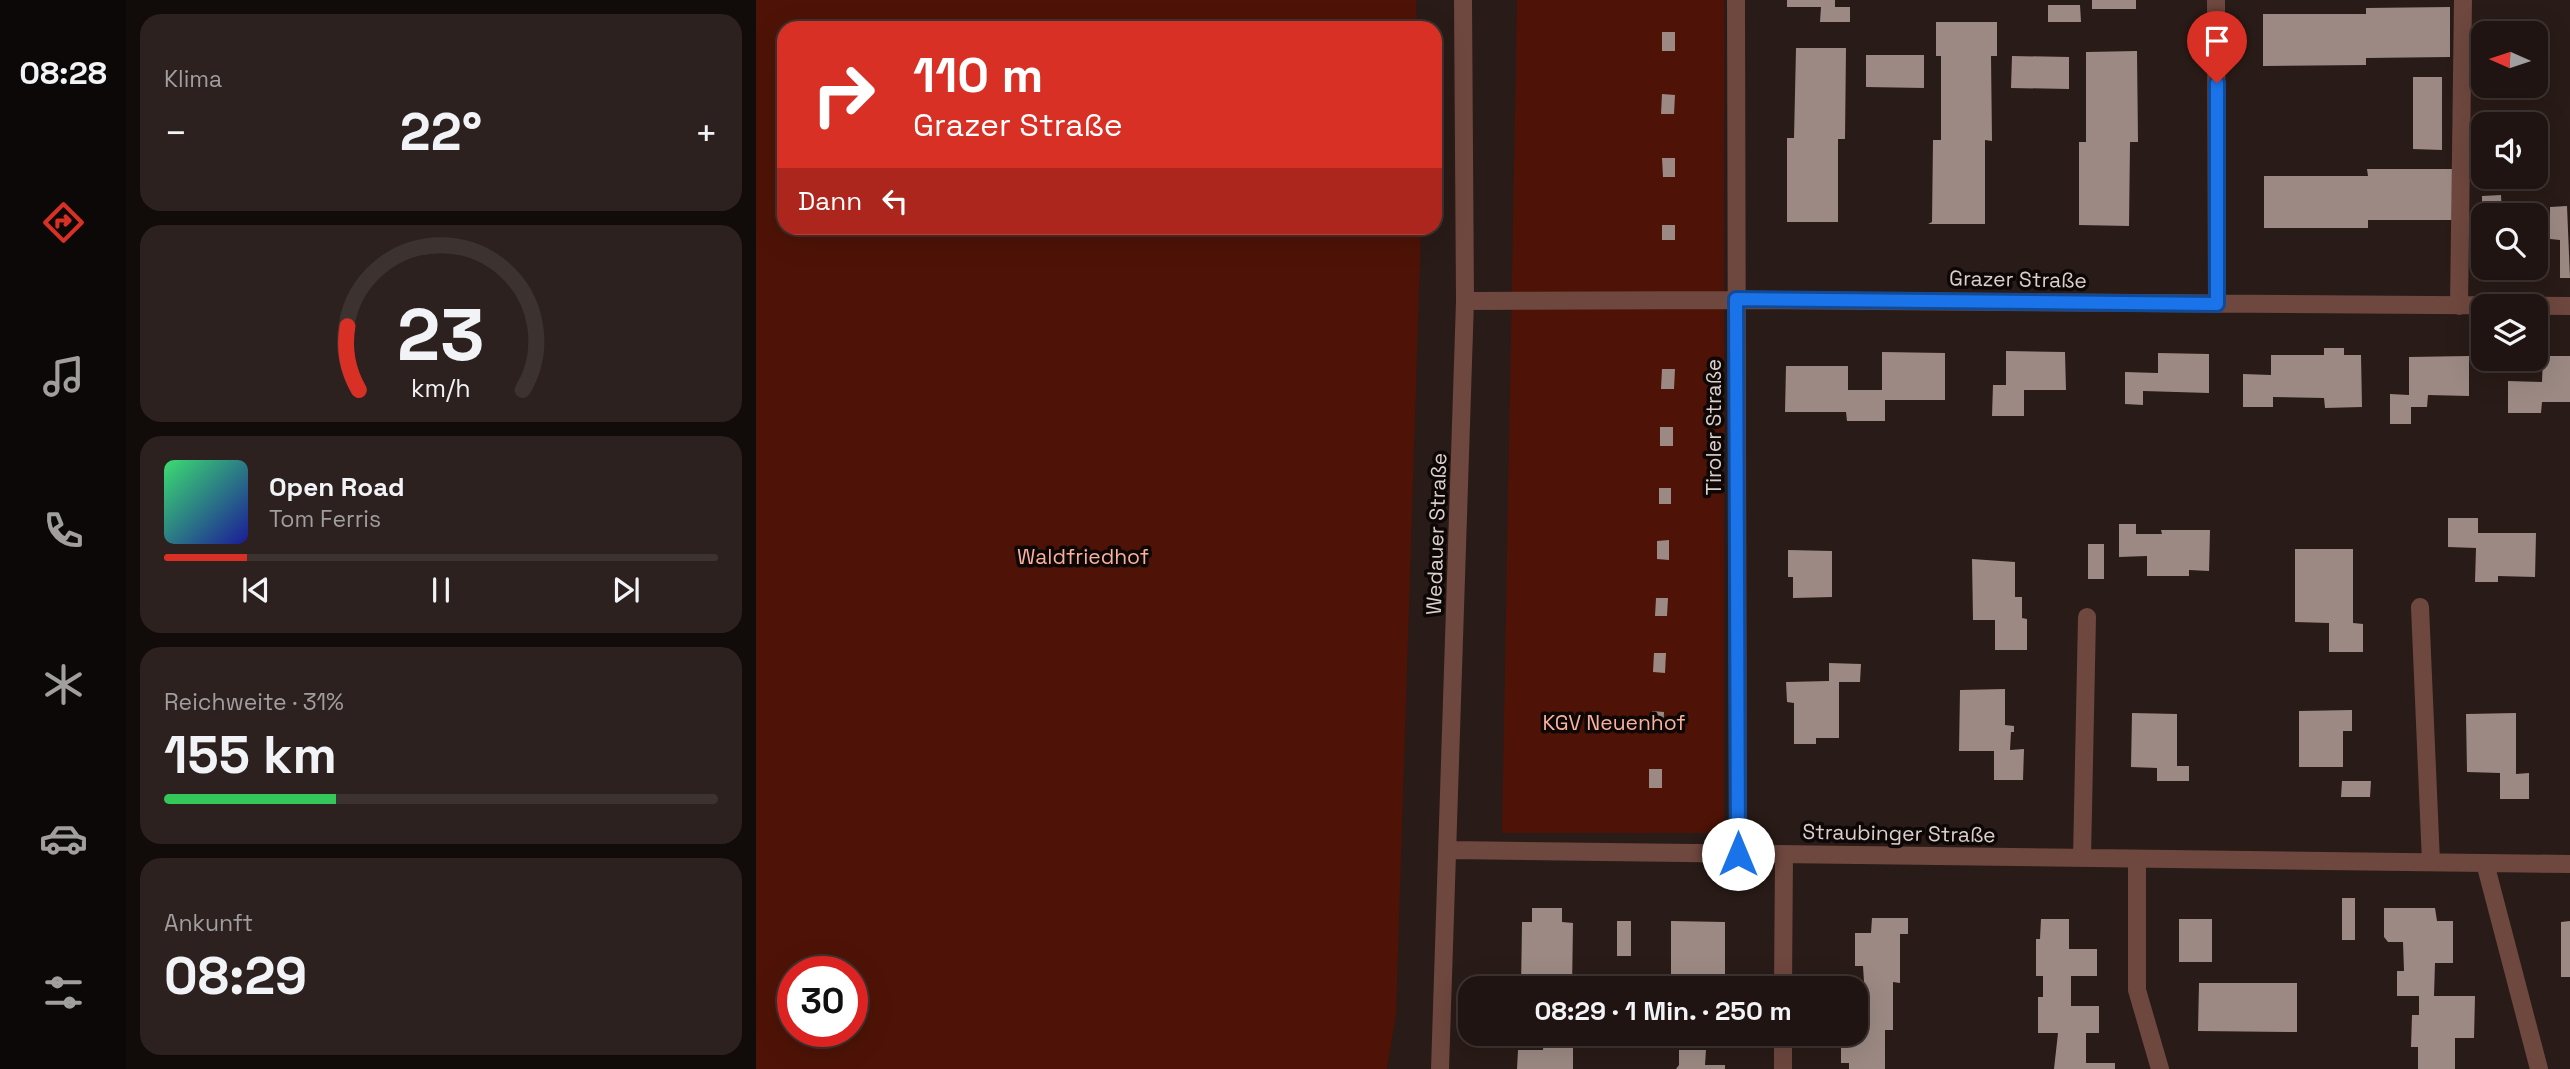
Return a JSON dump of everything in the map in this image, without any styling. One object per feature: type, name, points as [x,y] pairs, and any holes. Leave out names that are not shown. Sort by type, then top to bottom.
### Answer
[{"type":"street","name":"Wedauer Straße","points":[[1440,1069],[1450,850],[1465,301],[1463,0]]},
{"type":"street","name":"Tiroler Straße","points":[[1736,0],[1738,854]]},
{"type":"street","points":[[2216,0],[2217,304]]},
{"type":"street","points":[[2459,306],[2463,0]]},
{"type":"street","name":"Grazer Straße","points":[[1465,301],[1736,299],[2570,306]]},
{"type":"street","points":[[2420,607],[2431,862]]},
{"type":"street","points":[[2082,858],[2087,617]]},
{"type":"street","name":"Straubinger Straße","points":[[1450,850],[2570,864]]},
{"type":"street","points":[[1783,976],[1784,855]]},
{"type":"street","points":[[2137,859],[2137,989],[2160,1069]]},
{"type":"street","points":[[2485,863],[2539,1069]]},
{"type":"street","points":[[1783,1046],[1783,1069]]},
{"type":"green space","name":"Waldfriedhof","points":[[756,0],[1416,0],[1417,21],[777,21],[777,235],[1421,235],[1396,1014],[1387,1069],[756,1069]]},
{"type":"green space","name":"KGV Neuenhof","points":[[1517,0],[1724,0],[1724,833],[1502,833]]},
{"type":"building","points":[[1787,0],[1835,0],[1835,7],[1850,7],[1850,22],[1820,22],[1821,7],[1787,7]]},
{"type":"building","points":[[2092,0],[2136,0],[2136,9],[2092,9]]},
{"type":"building","points":[[2048,5],[2080,5],[2081,22],[2048,22]]},
{"type":"building","points":[[2450,7],[2450,57],[2366,58],[2366,65],[2263,66],[2263,14],[2366,14],[2366,8]]},
{"type":"building","points":[[1936,22],[1997,22],[1997,56],[1991,56],[1992,141],[1985,140],[1985,224],[1928,224],[1932,222],[1933,140],[1941,140],[1941,56],[1936,56]]},
{"type":"building","points":[[1662,32],[1675,32],[1675,51],[1662,51]]},
{"type":"building","points":[[1796,48],[1846,48],[1845,139],[1838,139],[1838,222],[1787,222],[1787,138],[1794,138]]},
{"type":"building","points":[[2137,51],[2138,142],[2130,142],[2129,226],[2079,225],[2079,142],[2086,142],[2086,52]]},
{"type":"building","points":[[1866,55],[1924,55],[1924,88],[1866,87]]},
{"type":"building","points":[[2012,56],[2069,57],[2069,89],[2011,88]]},
{"type":"building","points":[[2413,77],[2442,77],[2442,150],[2413,149]]},
{"type":"building","points":[[1662,94],[1675,95],[1674,114],[1661,114]]},
{"type":"building","points":[[1662,158],[1675,158],[1675,177],[1663,177]]},
{"type":"building","points":[[2367,169],[2452,169],[2452,220],[2368,220],[2368,228],[2264,228],[2264,176],[2368,176]]},
{"type":"building","points":[[2501,195],[2501,203],[2482,203],[2482,196]]},
{"type":"building","points":[[2567,206],[2570,278],[2560,278],[2560,240],[2550,239],[2550,207]]},
{"type":"building","points":[[1662,225],[1675,225],[1675,240],[1662,240]]},
{"type":"building","points":[[2324,348],[2344,348],[2344,355],[2361,355],[2362,407],[2325,408],[2324,398],[2273,397],[2273,407],[2243,407],[2243,374],[2271,375],[2271,355],[2324,355]]},
{"type":"building","points":[[2006,351],[2065,352],[2066,390],[2024,390],[2024,416],[1992,416],[1993,385],[2006,385]]},
{"type":"building","points":[[1882,352],[1945,353],[1945,400],[1885,400],[1885,421],[1847,421],[1846,412],[1785,412],[1786,366],[1848,366],[1848,390],[1882,390]]},
{"type":"building","points":[[2158,353],[2209,354],[2209,393],[2143,391],[2143,405],[2125,404],[2125,372],[2158,373]]},
{"type":"building","points":[[2469,356],[2469,396],[2428,395],[2427,407],[2411,407],[2411,424],[2390,424],[2390,394],[2409,395],[2409,357]]},
{"type":"building","points":[[2548,356],[2570,356],[2570,402],[2542,402],[2541,413],[2508,413],[2508,381],[2542,382],[2542,371],[2548,371]]},
{"type":"building","points":[[1662,369],[1675,369],[1674,389],[1661,389]]},
{"type":"building","points":[[1660,427],[1673,427],[1673,446],[1660,446]]},
{"type":"building","points":[[1659,488],[1671,488],[1671,504],[1659,504]]},
{"type":"building","points":[[2448,518],[2478,518],[2478,533],[2536,533],[2535,577],[2498,576],[2498,582],[2475,582],[2476,548],[2448,547]]},
{"type":"building","points":[[2119,524],[2136,524],[2136,534],[2162,534],[2161,530],[2210,530],[2209,571],[2189,570],[2189,576],[2147,576],[2147,556],[2119,557]]},
{"type":"building","points":[[1669,540],[1669,560],[1657,559],[1657,541]]},
{"type":"building","points":[[2088,544],[2104,544],[2104,579],[2088,579]]},
{"type":"building","points":[[2295,549],[2353,549],[2353,623],[2363,624],[2363,652],[2329,652],[2329,623],[2295,622]]},
{"type":"building","points":[[1788,550],[1832,551],[1832,597],[1793,598],[1793,577],[1788,577]]},
{"type":"building","points":[[1972,559],[2015,562],[2015,597],[2022,597],[2022,618],[2027,619],[2027,650],[1995,650],[1995,620],[1973,620]]},
{"type":"building","points":[[1656,598],[1668,598],[1667,616],[1655,616]]},
{"type":"building","points":[[1654,653],[1666,653],[1665,673],[1653,672]]},
{"type":"building","points":[[1829,663],[1861,664],[1860,682],[1839,682],[1839,738],[1816,738],[1816,744],[1794,744],[1794,703],[1787,702],[1786,682],[1829,681]]},
{"type":"building","points":[[2005,689],[2005,725],[2014,726],[2010,750],[2024,749],[2023,780],[1994,780],[1994,751],[1959,751],[1960,690]]},
{"type":"building","points":[[2352,710],[2352,731],[2343,731],[2343,767],[2299,767],[2299,711]]},
{"type":"building","points":[[1652,711],[1664,712],[1663,730],[1651,730]]},
{"type":"building","points":[[2132,713],[2177,714],[2177,766],[2189,766],[2189,781],[2157,781],[2157,768],[2131,767]]},
{"type":"building","points":[[2516,713],[2516,774],[2529,773],[2529,799],[2500,799],[2500,773],[2467,772],[2466,714]]},
{"type":"building","points":[[1649,769],[1662,769],[1662,788],[1649,788]]},
{"type":"building","points":[[2342,781],[2371,781],[2370,797],[2341,797]]},
{"type":"building","points":[[2342,898],[2355,898],[2355,940],[2342,940]]},
{"type":"building","points":[[1532,908],[1562,908],[1562,922],[1573,923],[1572,976],[1521,976],[1522,922],[1532,922]]},
{"type":"building","points":[[2384,908],[2435,908],[2437,921],[2453,921],[2453,963],[2435,963],[2434,996],[2475,996],[2474,1038],[2455,1038],[2455,1069],[2418,1069],[2418,1047],[2411,1047],[2412,1015],[2419,1015],[2419,996],[2397,996],[2397,971],[2404,971],[2403,942],[2388,942],[2384,937]]},
{"type":"building","points":[[1872,918],[1908,918],[1908,934],[1900,934],[1900,983],[1893,982],[1893,1030],[1885,1030],[1885,1069],[1849,1069],[1849,1063],[1841,1063],[1841,1046],[1868,1046],[1868,976],[1864,976],[1863,966],[1855,966],[1855,933],[1871,933]]},
{"type":"building","points":[[2041,919],[2069,919],[2069,949],[2097,949],[2097,976],[2071,976],[2071,1006],[2099,1006],[2099,1033],[2086,1033],[2086,1063],[2115,1063],[2115,1069],[2054,1069],[2058,1033],[2038,1033],[2038,997],[2043,997],[2043,976],[2036,976],[2036,939],[2040,939]]},
{"type":"building","points":[[2179,919],[2212,919],[2212,962],[2179,962]]},
{"type":"building","points":[[1617,921],[1631,921],[1631,956],[1617,956]]},
{"type":"building","points":[[1671,921],[1725,922],[1725,976],[1671,976]]},
{"type":"building","points":[[2570,921],[2570,977],[2561,977],[2561,922]]},
{"type":"building","points":[[2199,983],[2297,983],[2297,1032],[2198,1031]]},
{"type":"building","points":[[1543,1046],[1573,1046],[1573,1069],[1517,1069],[1518,1050],[1543,1050]]},
{"type":"building","points":[[1679,1050],[1706,1050],[1705,1065],[1725,1065],[1725,1069],[1676,1069],[1679,1065]]},
{"type":"route","points":[[1738,854],[1736,299],[2217,304],[2217,83]]}]
